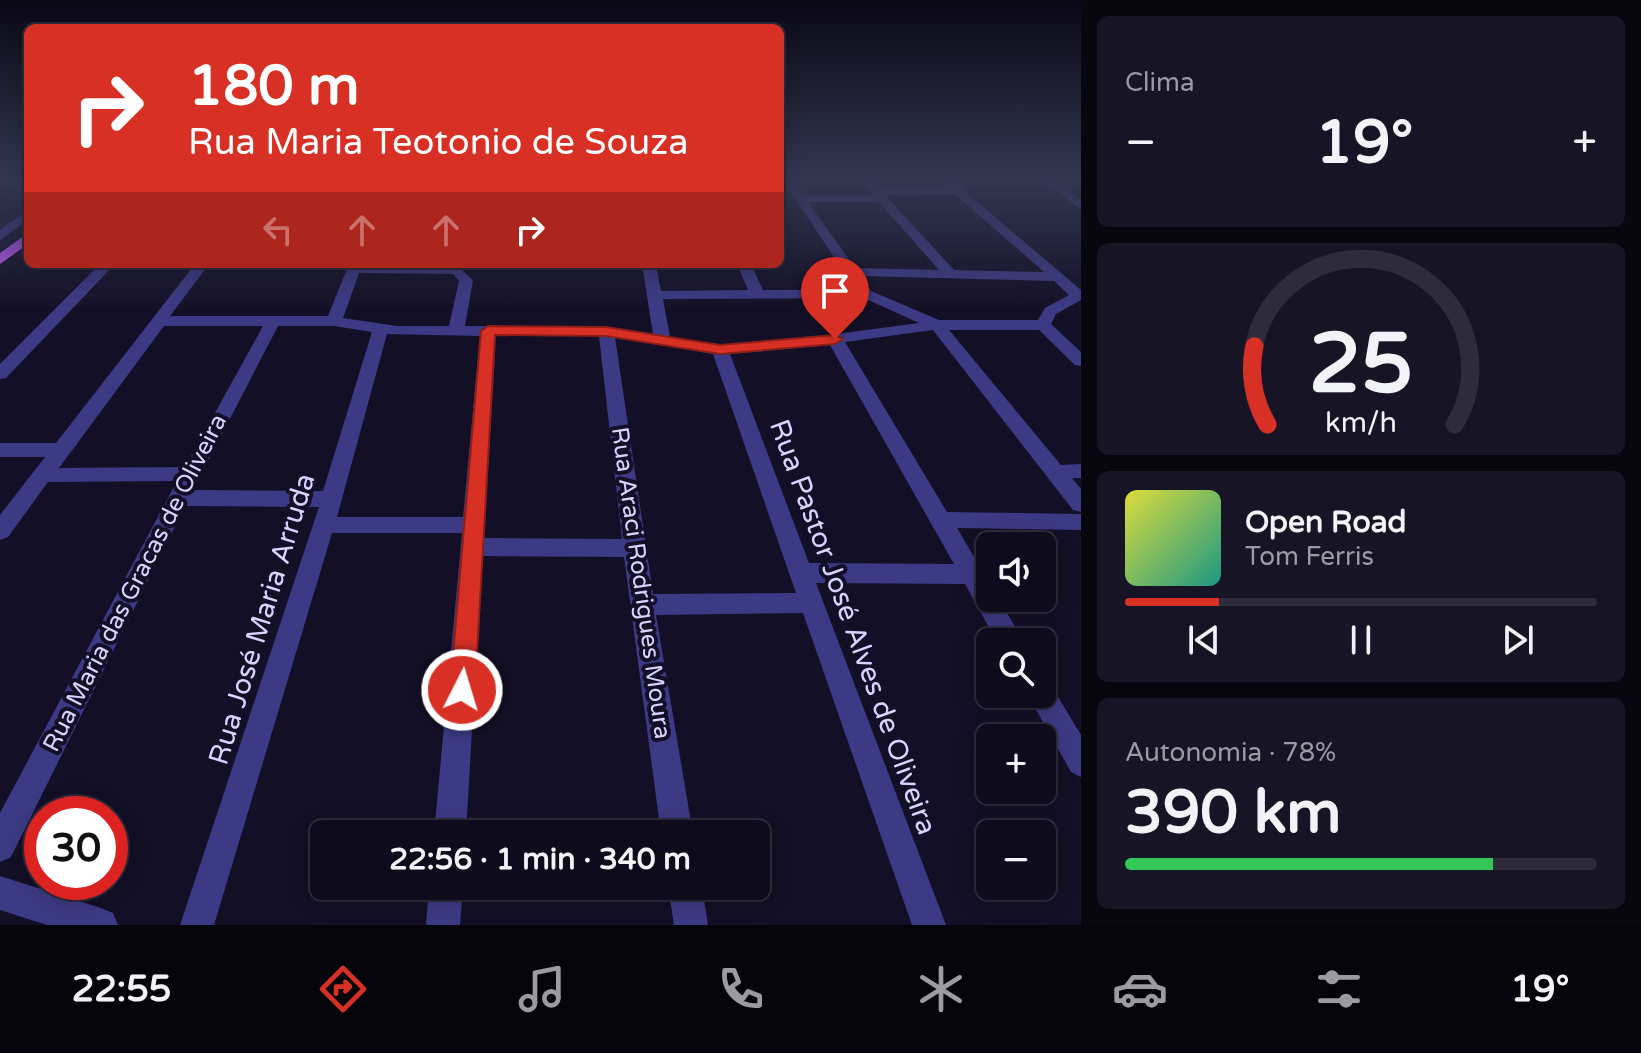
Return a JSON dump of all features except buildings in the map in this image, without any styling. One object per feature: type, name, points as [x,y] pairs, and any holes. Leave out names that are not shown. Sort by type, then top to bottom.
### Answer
[{"type":"main road","points":[[0,260],[24,240]]},
{"type":"street","points":[[815,225],[866,294]]},
{"type":"street","points":[[905,225],[950,274]]},
{"type":"street","points":[[997,225],[1079,294],[1050,311],[1043,325]]},
{"type":"street","points":[[0,374],[104,268]]},
{"type":"street","points":[[0,531],[199,268]]},
{"type":"street","points":[[334,321],[355,268]]},
{"type":"street","points":[[455,268],[466,280],[456,331]]},
{"type":"street","points":[[650,268],[662,339]]},
{"type":"street","points":[[746,268],[757,294]]},
{"type":"street","points":[[850,272],[1058,277]]},
{"type":"street","points":[[656,295],[866,294],[937,325],[1081,504]]},
{"type":"street","points":[[161,321],[334,321],[380,330],[606,331],[720,350],[937,325],[1043,325],[1081,361]]},
{"type":"street","name":"Rua Maria das Gracas de Oliveira","points":[[0,846],[190,474],[273,321]]},
{"type":"street","name":"Rua José Maria Arruda","points":[[197,925],[324,525],[380,330]]},
{"type":"street","points":[[451,820],[488,331]]},
{"type":"street","name":"Rua Araci Rodrigues Moura","points":[[606,331],[642,605],[675,820]]},
{"type":"street","points":[[835,339],[1003,628]]},
{"type":"street","name":"Rua Pastor José Alves de Oliveira","points":[[720,350],[929,925]]},
{"type":"street","points":[[0,450],[61,450]]},
{"type":"street","points":[[1055,472],[1081,471]]},
{"type":"street","points":[[42,475],[190,474]]},
{"type":"street","points":[[178,498],[331,499]]},
{"type":"street","points":[[941,520],[1081,522]]},
{"type":"street","points":[[324,525],[636,548]]},
{"type":"street","points":[[803,573],[971,574]]},
{"type":"street","points":[[642,605],[814,603]]},
{"type":"street","points":[[1049,708],[1081,762]]},
{"type":"street","points":[[0,893],[101,925]]},
{"type":"street","points":[[443,925],[445,900]]},
{"type":"street","points":[[687,900],[691,925]]},
{"type":"route","points":[[462,690],[488,331],[606,331],[720,350],[835,339]]}]
